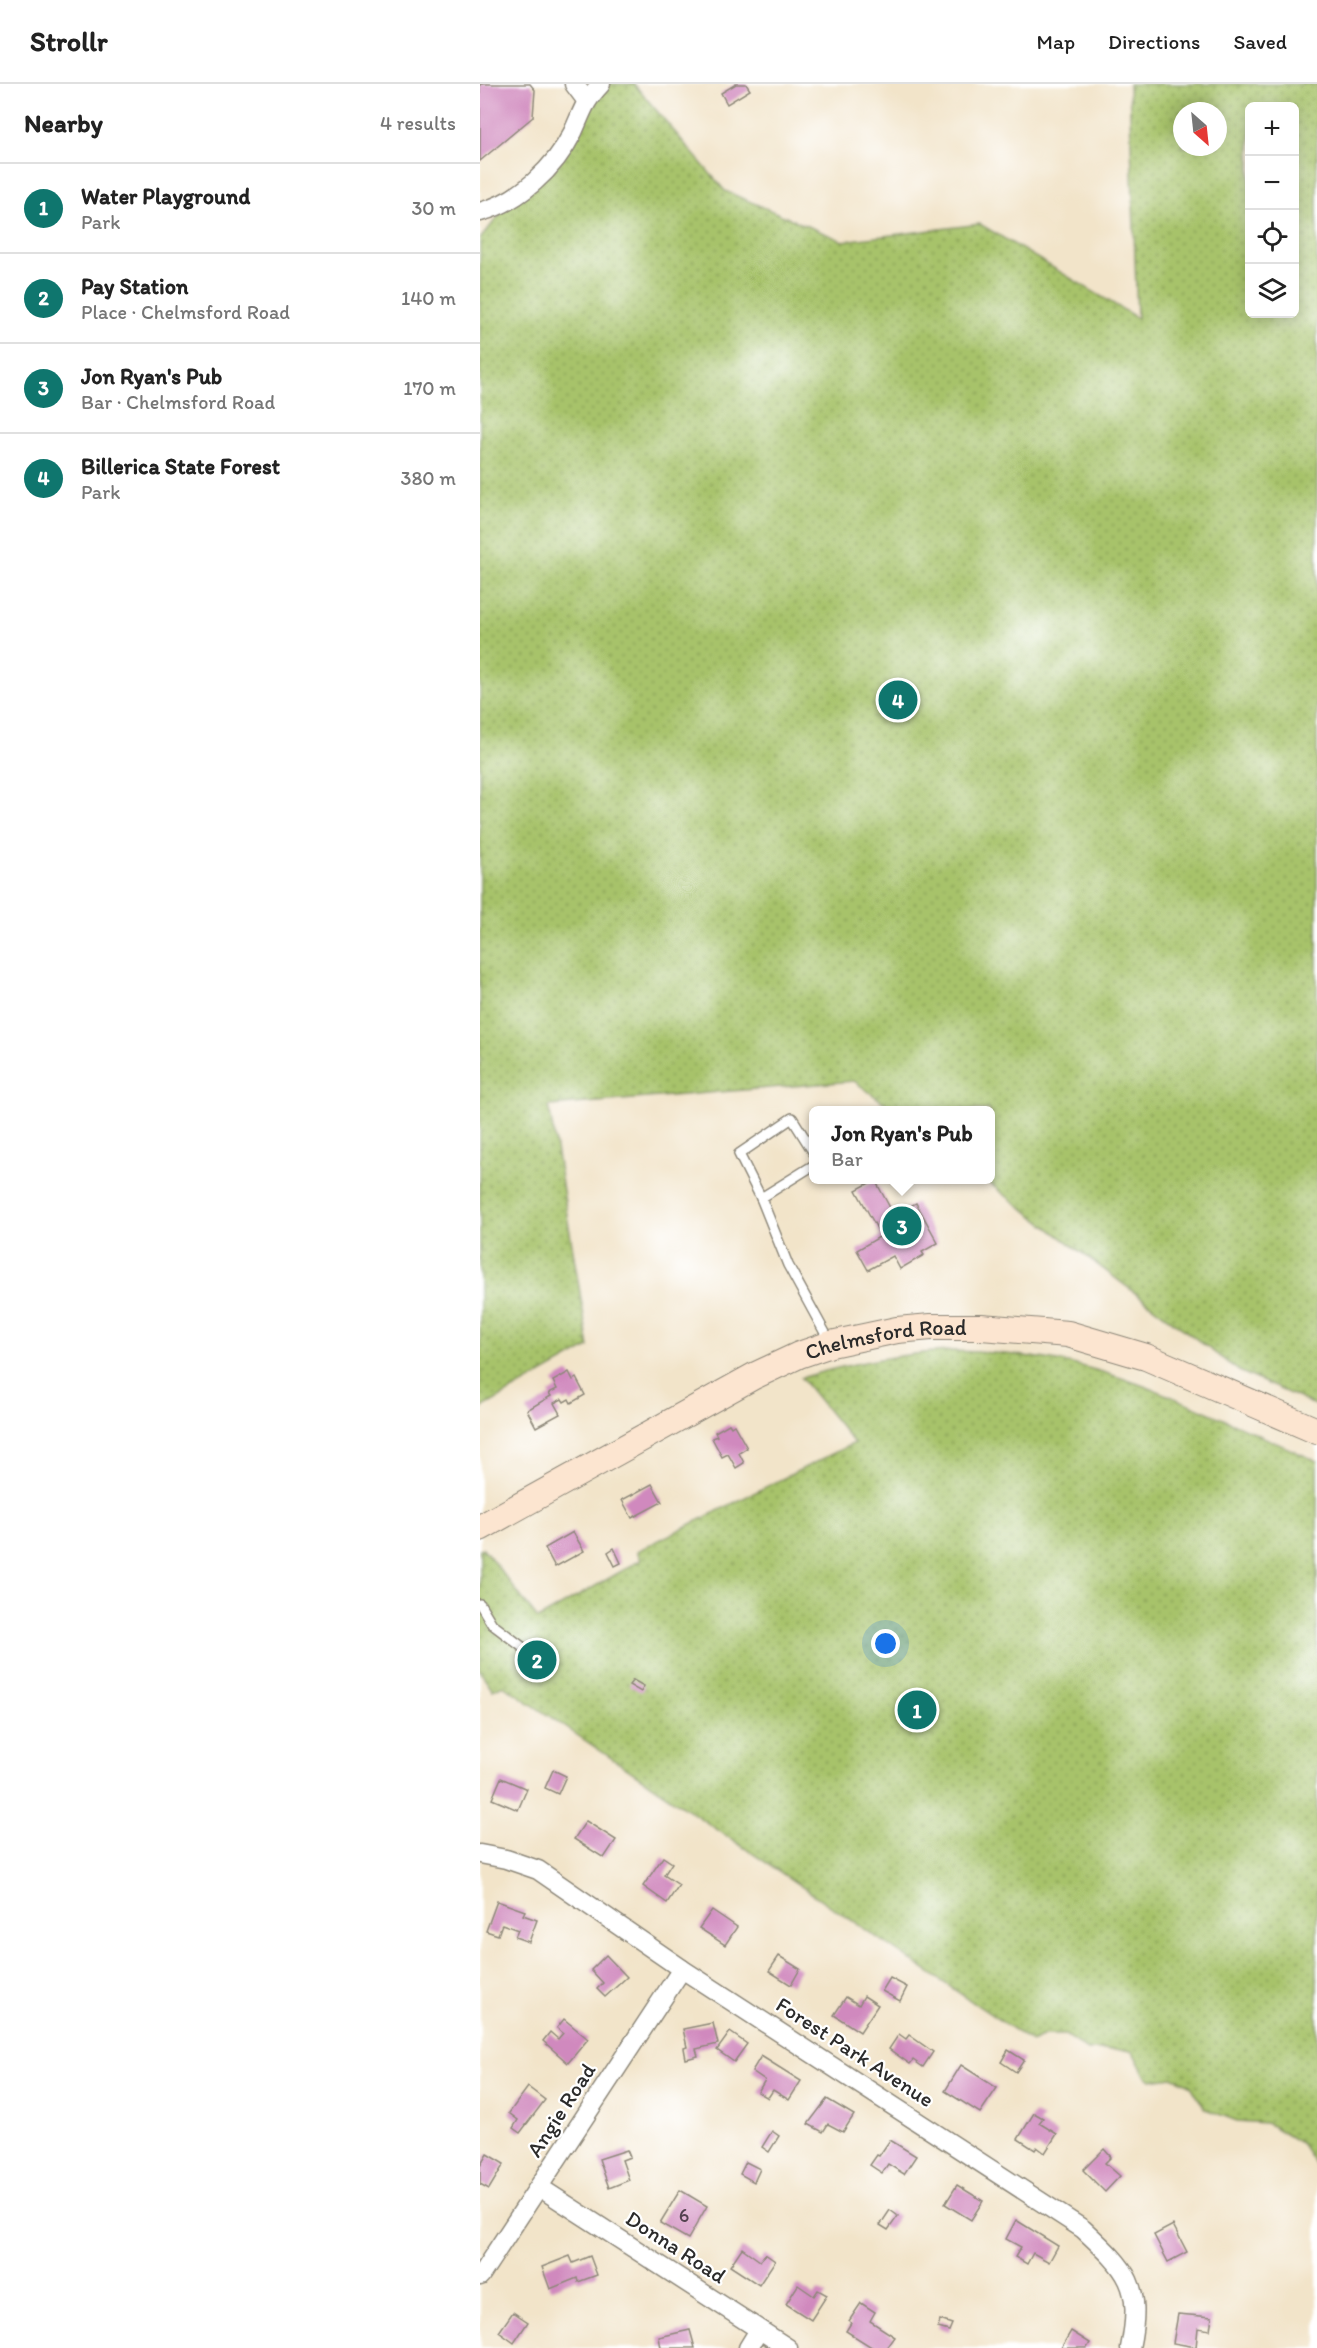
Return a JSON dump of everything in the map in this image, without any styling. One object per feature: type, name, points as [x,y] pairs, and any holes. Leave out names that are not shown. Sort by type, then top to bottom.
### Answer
[{"type":"main road","name":"Chelmsford Road","points":[[480,1528],[754,1376],[831,1344],[887,1332],[931,1327],[981,1327],[1068,1334],[1146,1357],[1317,1431]]},
{"type":"street","points":[[574,84],[586,100]]},
{"type":"street","points":[[480,212],[497,207],[529,185],[553,164],[572,133],[586,100],[601,84]]},
{"type":"street","name":"Forest Park Avenue","points":[[480,1854],[506,1859],[538,1870],[682,1969],[1083,2229],[1114,2258],[1128,2278],[1135,2301],[1136,2318],[1130,2348]]},
{"type":"street","name":"Angie Road","points":[[480,2276],[682,1969]]},
{"type":"street","name":"Donna Road","points":[[539,2187],[788,2348]]},
{"type":"street","points":[[748,2348],[759,2330]]},
{"type":"lane","points":[[809,1147],[792,1119],[739,1154],[761,1198],[788,1265],[831,1344]]},
{"type":"lane","points":[[761,1198],[809,1168]]},
{"type":"lane","points":[[480,1604],[492,1624],[529,1653]]},
{"type":"green space","points":[[607,84],[634,84],[725,191],[843,241],[980,224],[1137,318],[1129,84],[1317,84],[1317,1406],[1239,1371],[990,1184],[995,1184],[995,1106],[888,1106],[854,1081],[549,1106],[589,1347],[480,1409],[480,239]]},
{"type":"green space","points":[[950,1351],[1032,1357],[1065,1362],[1112,1375],[1201,1409],[1317,1461],[1317,2167],[1302,2144],[1274,2127],[1265,2123],[1237,2121],[1205,2109],[1191,2086],[1172,2077],[1151,2080],[1145,2075],[1133,2052],[1087,2050],[1065,2035],[1044,2035],[1032,2042],[503,1685],[493,1690],[480,1671],[480,1550],[483,1548],[538,1619],[641,1560],[637,1551],[854,1443],[801,1378],[874,1360]]},
{"type":"building","points":[[480,84],[530,84],[535,90],[533,117],[480,161]]},
{"type":"building","points":[[736,84],[746,84],[750,90],[727,104],[721,93]]},
{"type":"building","points":[[867,1184],[877,1184],[894,1215],[916,1203],[938,1243],[922,1252],[924,1255],[900,1269],[893,1256],[868,1270],[857,1250],[881,1236],[856,1190]]},
{"type":"building","points":[[569,1372],[573,1380],[576,1378],[585,1395],[571,1403],[569,1399],[564,1402],[562,1399],[554,1403],[560,1414],[536,1427],[527,1410],[551,1396],[549,1393],[557,1389],[553,1381]]},
{"type":"building","points":[[729,1424],[731,1427],[734,1425],[747,1448],[739,1453],[744,1463],[736,1468],[728,1454],[722,1457],[712,1438],[717,1436],[715,1432]]},
{"type":"building","points":[[652,1484],[662,1502],[632,1518],[622,1500]]},
{"type":"building","points":[[573,1532],[584,1551],[555,1567],[545,1548]]},
{"type":"building","points":[[614,1548],[621,1563],[615,1566],[608,1552]]},
{"type":"building","points":[[633,1680],[644,1686],[641,1692],[629,1685]]},
{"type":"building","points":[[553,1770],[566,1776],[558,1794],[545,1788]]},
{"type":"building","points":[[501,1778],[527,1789],[518,1810],[492,1799]]},
{"type":"building","points":[[586,1821],[616,1840],[604,1858],[574,1839]]},
{"type":"building","points":[[663,1857],[672,1863],[664,1875],[679,1885],[667,1903],[643,1886]]},
{"type":"building","points":[[497,1901],[525,1911],[523,1915],[537,1920],[529,1942],[515,1937],[518,1930],[502,1924],[498,1935],[486,1931]]},
{"type":"building","points":[[712,1910],[737,1927],[725,1945],[699,1928]]},
{"type":"building","points":[[606,1955],[627,1977],[605,1997],[597,1989],[603,1983],[591,1970]]},
{"type":"building","points":[[779,1956],[800,1969],[791,1985],[769,1971]]},
{"type":"building","points":[[890,1978],[907,1987],[900,2001],[882,1991]]},
{"type":"building","points":[[864,1996],[878,2005],[860,2032],[834,2015],[846,1997],[859,2005]]},
{"type":"building","points":[[564,2019],[588,2039],[568,2063],[543,2041],[550,2032],[558,2039],[563,2033],[557,2028]]},
{"type":"building","points":[[713,2023],[718,2044],[696,2049],[698,2056],[686,2059],[684,2048],[687,2047],[683,2029]]},
{"type":"building","points":[[730,2032],[747,2044],[734,2062],[717,2050]]},
{"type":"building","points":[[899,2034],[906,2039],[909,2035],[933,2052],[923,2067],[913,2060],[910,2064],[889,2049]]},
{"type":"building","points":[[1008,2050],[1024,2060],[1016,2072],[1001,2062]]},
{"type":"building","points":[[761,2056],[801,2081],[789,2100],[773,2090],[768,2098],[758,2092],[765,2080],[752,2071]]},
{"type":"building","points":[[961,2065],[997,2088],[980,2113],[945,2091]]},
{"type":"building","points":[[528,2087],[545,2100],[520,2133],[513,2128],[518,2120],[509,2113]]},
{"type":"building","points":[[827,2099],[854,2115],[843,2132],[828,2124],[823,2132],[808,2124]]},
{"type":"building","points":[[1034,2113],[1043,2118],[1039,2123],[1057,2134],[1045,2153],[1037,2147],[1035,2150],[1018,2139]]},
{"type":"building","points":[[772,2131],[779,2136],[769,2152],[762,2147]]},
{"type":"building","points":[[890,2140],[916,2156],[904,2174],[888,2164],[882,2173],[870,2165]]},
{"type":"building","points":[[1104,2149],[1111,2157],[1105,2163],[1120,2176],[1105,2192],[1083,2170]]},
{"type":"building","points":[[627,2150],[630,2157],[622,2160],[629,2180],[609,2188],[599,2159]]},
{"type":"building","points":[[487,2154],[504,2164],[489,2189],[480,2184],[480,2166]]},
{"type":"building","points":[[746,2162],[760,2169],[754,2182],[740,2174]]},
{"type":"building","points":[[957,2185],[983,2201],[971,2220],[945,2204]]},
{"type":"building","points":[[680,2190],[707,2206],[688,2239],[660,2223]]},
{"type":"building","points":[[890,2210],[898,2216],[888,2230],[880,2225]]},
{"type":"building","points":[[1016,2220],[1058,2246],[1049,2262],[1033,2253],[1027,2264],[1015,2257],[1021,2247],[1006,2239]]},
{"type":"building","points":[[1173,2225],[1187,2252],[1168,2262],[1154,2235]]},
{"type":"building","points":[[742,2248],[760,2261],[765,2254],[775,2261],[759,2285],[730,2266]]},
{"type":"building","points":[[570,2256],[573,2263],[590,2256],[597,2275],[578,2282],[577,2278],[550,2289],[542,2267]]},
{"type":"building","points":[[798,2285],[814,2296],[818,2290],[827,2295],[811,2320],[786,2304]]},
{"type":"building","points":[[861,2303],[875,2312],[870,2321],[895,2337],[887,2348],[873,2348],[846,2331],[851,2323],[849,2321]]},
{"type":"building","points":[[513,2312],[528,2322],[514,2343],[499,2332]]},
{"type":"building","points":[[1178,2314],[1212,2317],[1210,2330],[1198,2328],[1196,2347],[1173,2343]]},
{"type":"building","points":[[940,2320],[952,2324],[949,2331],[938,2328]]},
{"type":"building","points":[[690,2330],[695,2348],[661,2348],[659,2337]]},
{"type":"building","points":[[1071,2331],[1090,2343],[1087,2348],[1061,2348]]},
{"type":"place","name":"Billerica State Forest","points":[[898,700]]},
{"type":"place","name":"Jon Ryan's Pub","points":[[902,1226]]},
{"type":"place","name":"Pay Station","points":[[537,1660]]},
{"type":"place","name":"Water Playground","points":[[917,1710]]}]
